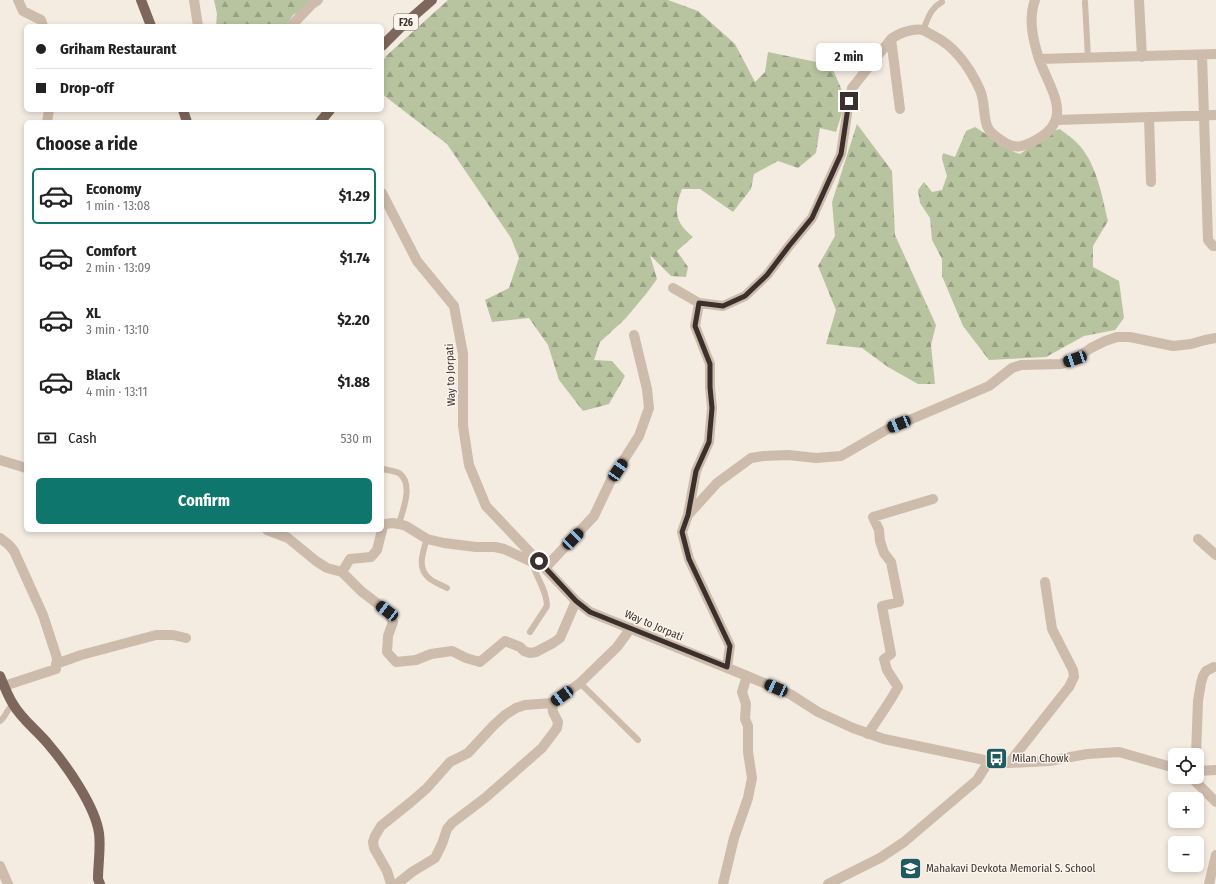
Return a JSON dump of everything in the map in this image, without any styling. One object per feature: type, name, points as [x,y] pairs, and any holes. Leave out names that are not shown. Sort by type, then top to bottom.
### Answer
[{"type":"main road","points":[[141,0],[150,24]]},
{"type":"main road","name":"F26","points":[[384,44],[432,0]]},
{"type":"main road","points":[[322,120],[328,112]]},
{"type":"main road","points":[[0,676],[13,705],[26,722],[49,745],[69,772],[96,821],[100,845],[98,879],[100,884]]},
{"type":"street","points":[[18,0],[23,11],[42,20],[43,24]]},
{"type":"street","points":[[194,0],[198,24]]},
{"type":"street","points":[[293,24],[312,4],[318,0]]},
{"type":"street","points":[[673,288],[699,303],[723,306],[745,296],[767,275],[812,218],[841,154],[852,88],[891,38],[905,32],[923,30],[944,41],[958,54],[967,66],[980,91],[984,104],[987,126],[993,135],[1009,145],[1018,148],[1034,141],[1045,133],[1056,120],[1057,104],[1056,96],[1040,59],[1031,30],[1031,15],[1035,0]]},
{"type":"street","points":[[1139,0],[1142,57]]},
{"type":"street","points":[[891,38],[900,109]]},
{"type":"street","points":[[1040,59],[1216,54]]},
{"type":"street","points":[[1202,55],[1204,116],[1212,198],[1208,240],[1213,246],[1216,246]]},
{"type":"street","points":[[1056,120],[1216,115]]},
{"type":"street","points":[[1149,117],[1151,182]]},
{"type":"street","name":"Way to Jorpati","points":[[384,197],[416,261],[440,287],[454,306],[463,354],[463,426],[469,465],[486,506],[539,564],[576,601],[590,612],[790,694],[818,712],[868,734],[989,761],[1009,763],[1049,761],[1087,754],[1119,752],[1168,766]]},
{"type":"street","points":[[699,303],[695,326],[710,364],[712,408],[709,442],[696,471],[688,515],[682,532],[689,559],[730,646],[727,667]]},
{"type":"street","points":[[384,525],[392,523],[406,526],[427,538],[444,543],[504,549],[539,564],[594,516],[611,480],[638,436],[649,408],[647,389],[634,335]]},
{"type":"street","points":[[688,515],[717,484],[751,458],[788,454],[816,458],[841,456],[886,430],[990,386],[1012,368],[1021,366],[1061,364],[1075,359],[1091,348],[1105,341],[1117,338],[1130,337],[1173,346],[1191,344],[1216,338]]},
{"type":"street","points":[[0,460],[24,467]]},
{"type":"street","points":[[868,734],[881,713],[888,706],[898,687],[887,670],[884,659],[891,654],[882,606],[899,602],[891,562],[884,553],[880,541],[879,530],[873,517],[932,499]]},
{"type":"street","points":[[272,532],[288,538],[321,564],[342,572],[361,591],[387,611],[393,622],[388,636],[387,652],[396,662],[416,660],[431,654],[452,651],[466,658],[480,662],[505,641],[520,647],[524,651],[530,653],[536,652],[560,638],[576,601]]},
{"type":"street","points":[[342,572],[350,559],[371,557],[377,550],[382,532]]},
{"type":"street","points":[[0,538],[14,551],[22,566],[43,615],[57,658],[56,669],[4,686]]},
{"type":"street","points":[[1198,539],[1216,555]]},
{"type":"street","points":[[1009,763],[1069,687],[1074,678],[1069,660],[1052,629],[1045,582]]},
{"type":"street","points":[[391,884],[387,871],[374,848],[373,842],[381,826],[427,788],[450,762],[468,753],[493,726],[516,708],[525,705],[552,703],[580,683],[618,647],[631,628]]},
{"type":"street","points":[[56,664],[87,653],[156,635],[173,635],[186,638]]},
{"type":"street","points":[[1196,748],[1198,702],[1201,682],[1206,671],[1214,667]]},
{"type":"street","points":[[723,884],[734,838],[748,798],[752,778],[748,752],[748,726],[745,719],[746,704],[742,692],[747,676]]},
{"type":"street","points":[[397,884],[412,872],[435,858],[447,829],[452,823],[485,798],[542,748],[557,728],[558,722],[553,712],[552,703]]},
{"type":"street","points":[[828,884],[880,858],[904,842],[977,780],[989,761]]},
{"type":"street","points":[[1204,771],[1216,770]]},
{"type":"street","points":[[1198,784],[1216,802]]},
{"type":"street","points":[[1209,884],[1216,855]]},
{"type":"street","points":[[0,866],[8,884]]},
{"type":"lane","points":[[923,30],[931,10],[935,5],[942,2]]},
{"type":"lane","points":[[1085,2],[1088,58]]},
{"type":"lane","points":[[384,469],[398,473],[405,482],[407,489],[399,524]]},
{"type":"lane","points":[[427,538],[420,562],[430,579],[447,588]]},
{"type":"lane","points":[[530,632],[547,606],[545,592],[534,572],[539,564]]},
{"type":"lane","points":[[580,683],[638,740]]},
{"type":"lane","points":[[0,721],[4,719],[7,709],[13,705]]},
{"type":"green space","points":[[214,0],[319,0],[293,15],[287,24],[216,24],[217,14]]},
{"type":"green space","points":[[448,0],[668,0],[698,11],[735,44],[755,82],[765,72],[768,52],[831,65],[846,100],[836,132],[820,128],[816,153],[798,168],[778,161],[754,174],[751,189],[733,212],[700,189],[682,189],[679,196],[677,215],[682,226],[693,237],[677,251],[688,267],[686,277],[671,276],[650,255],[657,279],[625,319],[600,342],[594,360],[612,361],[625,376],[609,404],[583,411],[559,380],[548,345],[529,318],[492,322],[485,300],[509,288],[519,258],[511,238],[447,144],[384,96],[384,60],[386,56]]},
{"type":"green space","points":[[857,124],[892,171],[895,235],[936,325],[931,345],[935,384],[918,384],[888,367],[862,348],[826,344],[836,310],[818,266],[835,236],[832,202]]},
{"type":"green space","points":[[975,127],[1014,152],[1020,154],[1053,131],[1060,129],[1077,143],[1085,153],[1095,171],[1108,221],[1093,246],[1093,267],[1119,281],[1124,318],[1115,330],[1084,336],[1046,357],[989,360],[963,326],[942,276],[942,259],[932,240],[930,218],[920,203],[918,190],[924,182],[932,192],[942,190],[947,176],[942,159],[943,153],[955,157],[966,131]]},
{"type":"place","name":"Milan Chowk","points":[[996,758]]},
{"type":"place","name":"Mahakavi Devkota Memorial S. School","points":[[910,868]]},
{"type":"route","points":[[539,561],[576,601],[590,612],[727,667],[730,646],[689,559],[682,532],[688,515],[696,471],[709,442],[712,408],[710,364],[695,326],[699,303],[723,306],[745,296],[767,275],[812,218],[841,154],[849,101]]}]
